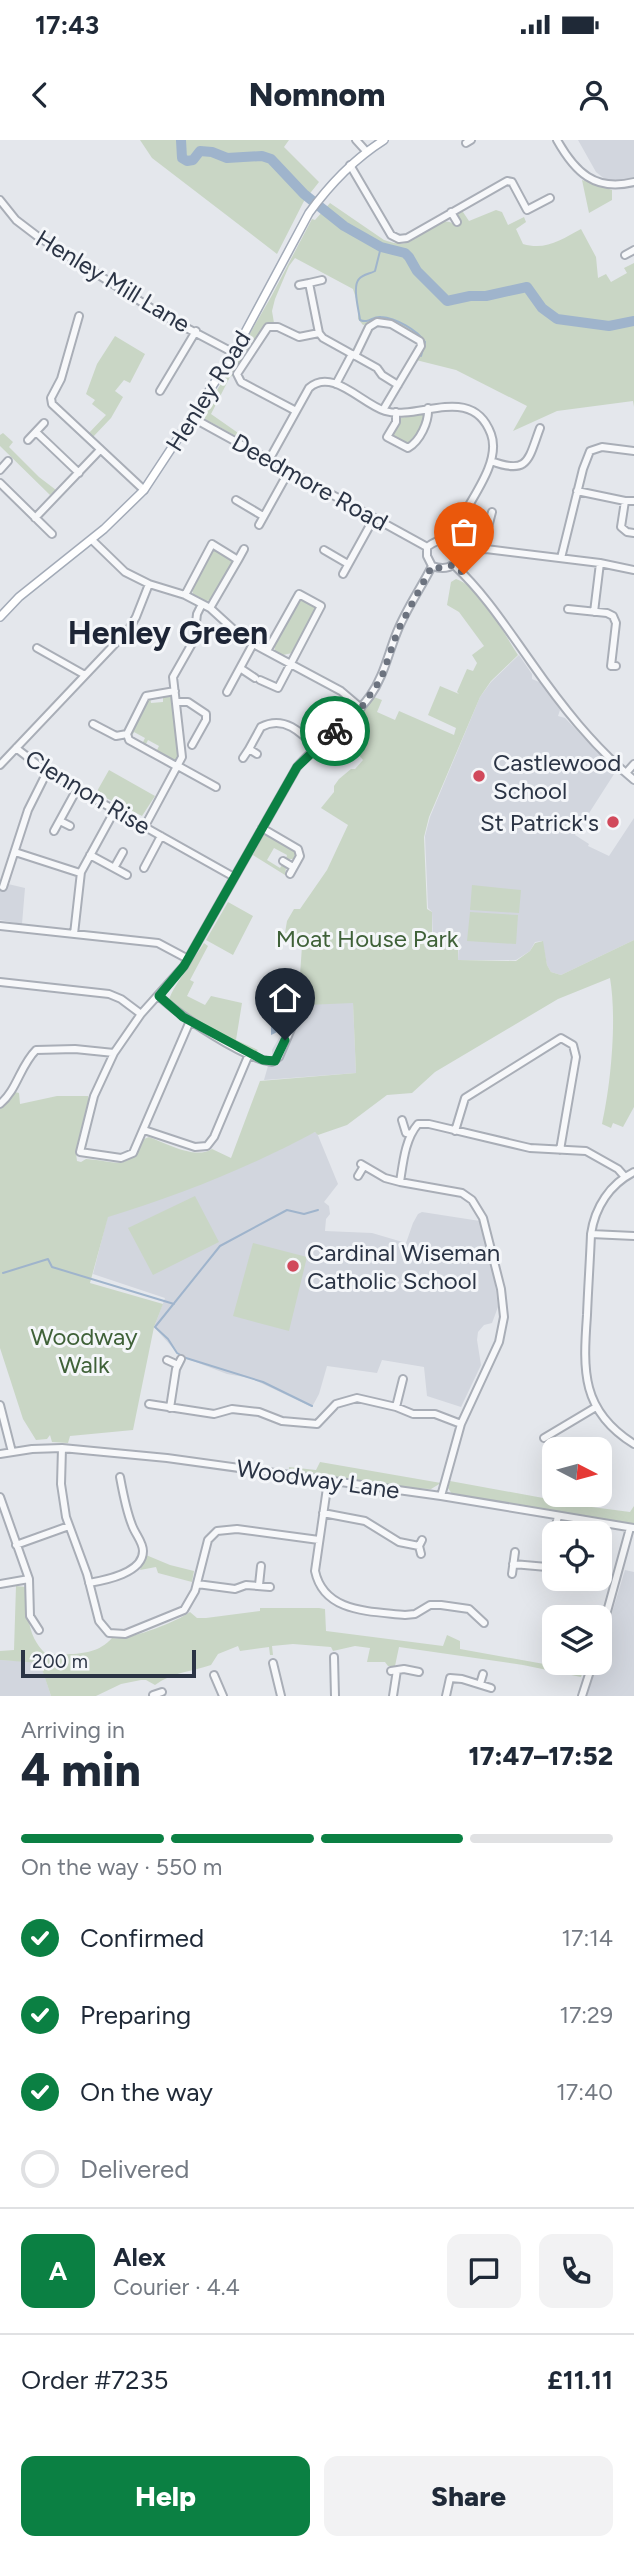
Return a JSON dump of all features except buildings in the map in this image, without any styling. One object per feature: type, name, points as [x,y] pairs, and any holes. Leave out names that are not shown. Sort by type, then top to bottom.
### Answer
[{"type":"main road","name":"Henley Road","points":[[0,617],[19,597],[92,540],[144,490],[234,353],[309,213],[350,165],[384,140]]},
{"type":"street","points":[[356,140],[366,151]]},
{"type":"street","points":[[557,140],[570,163],[590,178],[613,184],[634,182]]},
{"type":"street","points":[[350,165],[394,238],[407,238],[507,181],[512,182],[527,210],[550,198]]},
{"type":"street","name":"Henley Mill Lane","points":[[0,200],[16,220],[37,236],[162,314],[234,353]]},
{"type":"street","points":[[451,212],[457,222]]},
{"type":"street","points":[[625,255],[634,250]]},
{"type":"street","points":[[299,285],[322,280]]},
{"type":"street","points":[[309,283],[319,332],[331,343],[377,368],[382,375],[398,385]]},
{"type":"street","points":[[79,316],[61,379],[51,401],[53,407],[144,490]]},
{"type":"street","points":[[336,384],[369,327],[377,322],[391,324],[415,337],[421,346],[383,410]]},
{"type":"street","points":[[77,325],[86,328]]},
{"type":"street","points":[[296,411],[242,382],[237,374],[268,327],[278,327],[299,337],[319,332]]},
{"type":"street","points":[[160,391],[196,331]]},
{"type":"street","points":[[269,460],[309,388],[315,383],[328,381],[336,384],[383,410],[396,412],[463,408],[480,417],[488,426],[493,441],[491,461],[450,541]]},
{"type":"street","points":[[396,412],[396,422],[387,437],[408,448],[414,445],[428,420],[428,408]]},
{"type":"street","name":"Deedmore Road","points":[[193,418],[427,547]]},
{"type":"street","points":[[28,440],[44,423]]},
{"type":"street","points":[[491,461],[513,468],[521,466],[529,457],[540,428]]},
{"type":"street","points":[[36,432],[79,473]]},
{"type":"street","points":[[561,558],[590,451],[602,447],[634,451]]},
{"type":"street","points":[[35,518],[99,450]]},
{"type":"street","points":[[0,470],[8,461]]},
{"type":"street","points":[[259,525],[289,471]]},
{"type":"street","points":[[0,483],[51,534]]},
{"type":"street","points":[[577,491],[625,501],[634,500]]},
{"type":"street","points":[[236,500],[263,516]]},
{"type":"street","points":[[625,501],[621,527],[626,532],[634,533]]},
{"type":"street","points":[[465,510],[490,520]]},
{"type":"street","points":[[487,531],[492,512]]},
{"type":"street","points":[[343,574],[374,518]]},
{"type":"street","points":[[185,594],[218,535]]},
{"type":"street","points":[[92,540],[116,565],[149,584],[185,594],[211,608],[253,644],[341,691],[361,708]]},
{"type":"street","points":[[450,541],[458,546],[458,559],[454,565],[437,568],[432,566],[427,556],[427,547],[434,542],[450,541]]},
{"type":"street","points":[[212,544],[238,560]]},
{"type":"street","points":[[211,608],[244,549]]},
{"type":"street","points":[[459,551],[486,549],[600,563],[634,570]]},
{"type":"street","points":[[324,550],[348,564]]},
{"type":"street","points":[[594,612],[600,563]]},
{"type":"street","points":[[454,565],[486,598],[577,724],[634,779]]},
{"type":"street","points":[[190,1021],[136,1148],[125,1157],[80,1152],[94,1096],[114,1052],[141,1014],[177,976],[297,767],[361,708],[381,679],[398,630],[432,566]]},
{"type":"street","points":[[0,765],[133,623],[149,584]]},
{"type":"street","points":[[267,651],[303,585]]},
{"type":"street","points":[[299,594],[321,606]]},
{"type":"street","points":[[240,668],[278,688],[327,598]]},
{"type":"street","points":[[145,826],[178,767],[182,753],[173,677],[194,639],[197,614],[202,604]]},
{"type":"street","points":[[568,609],[609,614],[615,619],[611,666],[616,666]]},
{"type":"street","points":[[227,692],[253,644]]},
{"type":"street","points":[[37,648],[85,675]]},
{"type":"street","points":[[174,691],[146,696],[127,734],[129,740],[216,788]]},
{"type":"street","points":[[176,702],[188,702],[205,712],[206,720],[192,745]]},
{"type":"street","points":[[243,758],[261,727],[274,722],[295,728],[316,748]]},
{"type":"street","points":[[93,724],[116,736],[127,734]]},
{"type":"street","points":[[192,725],[200,731]]},
{"type":"street","name":"Clennon Rise","points":[[16,748],[47,772],[234,877]]},
{"type":"street","points":[[249,749],[257,754]]},
{"type":"street","points":[[626,773],[634,764]]},
{"type":"street","points":[[3,887],[28,810],[47,772]]},
{"type":"street","points":[[54,831],[77,789]]},
{"type":"street","points":[[74,933],[80,873],[114,810]]},
{"type":"street","points":[[60,821],[70,826]]},
{"type":"street","points":[[262,828],[298,849],[300,856],[292,870],[283,861]]},
{"type":"street","name":"Clennon Rise","points":[[144,868],[161,836]]},
{"type":"street","points":[[15,852],[80,873]]},
{"type":"street","points":[[114,868],[123,852]]},
{"type":"street","points":[[90,855],[127,875]]},
{"type":"street","points":[[0,862],[10,865]]},
{"type":"street","points":[[0,926],[158,943],[188,958]]},
{"type":"street","points":[[0,982],[109,994],[121,999],[141,1014]]},
{"type":"street","points":[[159,996],[190,1021],[267,1062],[275,1061],[300,1008]]},
{"type":"street","points":[[455,1131],[465,1098],[561,1038],[573,1045],[576,1057],[560,1150]]},
{"type":"street","points":[[0,1104],[10,1094],[28,1058],[36,1050],[114,1052]]},
{"type":"street","points":[[144,1130],[195,1147],[207,1146],[214,1137],[249,1054]]},
{"type":"street","points":[[402,1120],[406,1133],[411,1134]]},
{"type":"street","points":[[400,1182],[411,1134],[418,1124],[422,1123],[530,1148],[586,1151],[618,1169],[625,1177]]},
{"type":"street","points":[[358,1176],[363,1165],[385,1178],[462,1192],[481,1213],[498,1271],[504,1309],[502,1330],[461,1424],[441,1496]]},
{"type":"street","points":[[634,1172],[625,1177],[602,1200],[594,1219],[584,1359],[588,1388],[596,1406],[612,1428],[634,1444]]},
{"type":"street","points":[[591,1234],[634,1236]]},
{"type":"street","points":[[167,1360],[179,1362],[170,1408]]},
{"type":"street","points":[[396,1407],[403,1378]]},
{"type":"street","points":[[149,1405],[214,1414],[232,1409],[259,1412],[282,1421],[317,1424],[336,1404],[351,1398],[362,1398],[413,1414],[435,1414],[461,1424]]},
{"type":"street","points":[[546,1437],[596,1406]]},
{"type":"street","points":[[1,1409],[12,1452]]},
{"type":"street","points":[[62,1448],[62,1496],[69,1526],[101,1626],[109,1633],[119,1635],[179,1614],[189,1605],[208,1539],[217,1531],[237,1529],[319,1540]]},
{"type":"street","name":"Woodway Lane","points":[[0,1454],[62,1448],[167,1458],[441,1496],[632,1528]]},
{"type":"street","points":[[89,1583],[131,1569],[139,1563],[142,1555],[142,1545],[127,1512],[120,1477]]},
{"type":"street","points":[[328,1481],[315,1566],[316,1576],[327,1595],[339,1605],[405,1615],[415,1614],[430,1605],[469,1609],[484,1623]]},
{"type":"street","points":[[0,1497],[3,1514],[29,1579],[30,1616],[38,1630]]},
{"type":"street","points":[[323,1513],[365,1521],[399,1542],[421,1543],[421,1554]]},
{"type":"street","points":[[513,1564],[547,1567],[558,1516]]},
{"type":"street","points":[[16,1545],[69,1526]]},
{"type":"street","points":[[609,1605],[632,1528]]},
{"type":"street","points":[[512,1574],[515,1552]]},
{"type":"street","points":[[259,1586],[261,1566]]},
{"type":"street","points":[[0,1584],[29,1579]]},
{"type":"street","points":[[197,1584],[235,1589],[246,1585],[270,1587]]},
{"type":"street","points":[[334,1657],[335,1696]]},
{"type":"street","points":[[274,1663],[281,1696]]},
{"type":"street","points":[[393,1696],[394,1670],[419,1672]]},
{"type":"street","points":[[446,1696],[450,1678],[448,1670]]},
{"type":"street","points":[[480,1684],[483,1674]]},
{"type":"street","points":[[214,1675],[223,1696]]},
{"type":"street","points":[[582,1696],[589,1675]]},
{"type":"street","points":[[450,1678],[491,1688]]},
{"type":"shaded area","points":[[578,140],[634,140],[634,177],[622,181],[606,180],[596,172]]},
{"type":"shaded area","points":[[519,655],[532,674],[532,679],[539,682],[560,710],[558,716],[565,718],[616,771],[575,835],[589,844],[588,846],[609,856],[634,818],[634,940],[561,975],[551,972],[547,965],[542,941],[535,942],[530,951],[516,960],[458,960],[459,943],[433,943],[432,912],[428,908],[425,836],[430,817],[480,697],[491,682]]},
{"type":"shaded area","points":[[8,884],[25,888],[22,924],[0,920],[0,887],[6,888]]},
{"type":"shaded area","points":[[353,1003],[356,1073],[264,1080],[268,1066],[273,1065],[272,1050],[297,1006],[303,1009],[306,1005]]},
{"type":"shaded area","name":"Cardinal Wiseman Catholic School","points":[[315,1132],[338,1184],[324,1202],[329,1206],[330,1214],[326,1219],[325,1231],[372,1233],[406,1243],[413,1223],[422,1212],[480,1221],[494,1276],[498,1307],[492,1323],[484,1325],[478,1332],[481,1365],[461,1407],[427,1396],[424,1367],[382,1360],[377,1373],[327,1366],[319,1394],[312,1407],[250,1378],[227,1374],[180,1356],[154,1327],[165,1298],[93,1274],[108,1215]]},
{"type":"shaded area","points":[[625,1570],[634,1572],[634,1696],[587,1696],[593,1675],[612,1675],[612,1613]]},
{"type":"shaded area","points":[[0,1660],[40,1662],[51,1696],[0,1696]]},
{"type":"green space","points":[[140,140],[289,140],[284,147],[319,182],[304,201],[277,254],[152,158]]},
{"type":"green space","points":[[582,180],[612,190],[612,200],[589,213]]},
{"type":"green space","points":[[330,203],[384,240],[395,243],[412,241],[443,222],[455,225],[460,222],[458,213],[461,209],[469,221],[496,210],[502,212],[508,225],[524,217],[526,222],[516,229],[523,244],[531,246],[546,245],[581,229],[596,257],[598,278],[606,274],[611,282],[627,273],[624,268],[634,263],[634,407],[633,401],[557,411],[513,431],[527,406],[456,370],[416,360],[421,339],[405,328],[381,319],[363,325],[358,319],[358,305],[353,289],[295,258],[275,299],[272,311],[274,323],[268,325],[251,345],[234,375],[230,377],[211,414],[252,445],[205,419],[205,411],[271,297],[312,219],[315,220]]},
{"type":"green space","points":[[115,336],[145,354],[130,383],[124,380],[115,391],[123,397],[111,418],[92,438],[88,434],[106,415],[92,404],[95,400],[86,394],[97,364]]},
{"type":"green space","points":[[424,414],[425,419],[410,445],[407,446],[393,437],[392,433],[400,418]]},
{"type":"green space","points":[[3,433],[13,442],[9,447],[56,490],[50,495],[0,446],[0,435]]},
{"type":"green space","points":[[217,550],[232,559],[232,565],[211,600],[206,601],[193,594],[192,589],[211,551]]},
{"type":"green space","points":[[456,579],[474,591],[518,655],[491,681],[480,697],[429,817],[424,837],[427,909],[432,912],[432,943],[458,943],[458,960],[516,961],[530,951],[535,943],[543,941],[547,965],[551,972],[561,975],[634,940],[634,1107],[623,1127],[613,1123],[611,1128],[602,1124],[612,1051],[610,978],[558,999],[435,1072],[412,1093],[387,1095],[347,1125],[318,1135],[315,1132],[213,1180],[108,1217],[90,1283],[163,1304],[154,1327],[133,1430],[70,1436],[68,1443],[52,1442],[50,1435],[47,1439],[36,1440],[23,1419],[0,1348],[0,1109],[15,1092],[19,1093],[20,1104],[57,1096],[88,1096],[76,1153],[77,1161],[81,1162],[86,1159],[121,1163],[132,1157],[144,1139],[149,1137],[189,1152],[212,1149],[231,1158],[260,1081],[356,1073],[353,1003],[306,1005],[304,1008],[298,1004],[302,946],[294,944],[285,933],[287,921],[294,909],[300,909],[327,870],[348,825],[321,808],[334,792],[334,786],[339,779],[363,760],[340,733],[374,697],[382,700],[377,712],[395,720],[399,711],[454,735],[456,728],[428,715],[440,686],[459,694],[457,692],[467,669],[473,671],[477,663],[472,655],[484,646],[459,612],[447,605],[451,582]]},
{"type":"green space","points":[[301,598],[316,607],[316,610],[292,653],[283,655],[275,651],[274,644]]},
{"type":"green space","points":[[163,695],[173,698],[180,756],[176,762],[156,752],[159,746],[148,740],[145,746],[142,744],[145,738],[134,732],[131,738],[129,736],[148,698],[150,697],[151,703],[163,702]]},
{"type":"green space","points":[[109,770],[155,796],[142,816],[96,793]]},
{"type":"green space","points":[[264,833],[297,853],[293,859],[286,859],[287,855],[274,848],[267,860],[280,868],[282,865],[286,868],[285,875],[253,855]]},
{"type":"green space","points":[[472,885],[521,890],[519,913],[470,910]]},
{"type":"green space","points":[[228,902],[253,916],[233,955],[206,940]]},
{"type":"green space","points":[[470,912],[518,915],[516,944],[467,941]]},
{"type":"green space","points":[[204,943],[208,946],[190,980],[194,982],[187,996],[205,1005],[211,996],[242,1003],[236,1040],[258,1050],[255,1054],[179,1010],[169,1001],[178,982]]},
{"type":"green space","points":[[195,1196],[219,1242],[153,1275],[128,1228]]},
{"type":"green space","points":[[253,1243],[307,1257],[289,1331],[233,1316]]},
{"type":"green space","points":[[320,1462],[441,1483],[431,1489],[407,1488],[289,1472],[289,1467],[316,1470]]},
{"type":"green space","points":[[450,1481],[542,1498],[542,1507],[592,1507],[630,1512],[634,1506],[634,1525],[452,1494],[448,1488]]},
{"type":"green space","points":[[146,1555],[194,1571],[192,1582],[158,1573],[156,1567],[140,1570]]},
{"type":"green space","points":[[16,1586],[26,1587],[31,1631],[46,1654],[73,1654],[98,1649],[112,1638],[129,1637],[152,1630],[190,1612],[197,1618],[206,1618],[260,1611],[260,1608],[319,1608],[325,1609],[326,1631],[443,1646],[447,1635],[460,1641],[460,1649],[542,1664],[542,1669],[399,1647],[395,1666],[388,1666],[385,1662],[367,1662],[370,1648],[355,1646],[333,1651],[331,1647],[293,1644],[272,1646],[273,1655],[270,1655],[269,1647],[240,1651],[238,1646],[218,1654],[211,1665],[175,1675],[155,1685],[141,1680],[121,1684],[96,1696],[51,1696],[40,1663],[0,1660],[0,1651],[14,1650]]},
{"type":"water","points":[[289,990],[290,1003],[285,1023],[271,1035],[271,1025]]},
{"type":"waterway","points":[[181,140],[182,158],[187,161],[193,160],[200,151],[227,158],[262,156],[271,159],[304,194],[344,226],[381,247],[405,253],[417,271],[447,301],[527,287],[542,308],[557,319],[609,326],[634,321]]},
{"type":"waterway","points":[[381,247],[375,271],[362,276],[357,282],[360,320],[381,317],[406,325],[425,342],[421,356]]},
{"type":"waterway","points":[[312,1406],[263,1382],[186,1358],[177,1353],[168,1339],[155,1327],[220,1246],[287,1210],[304,1214],[318,1210]]},
{"type":"waterway","points":[[3,1273],[48,1259],[52,1267],[174,1304]]},
{"type":"way so far","points":[[335,731],[361,708],[381,679],[398,630],[432,566],[437,568],[454,565],[464,574]]},
{"type":"place","name":"Castlewood School","points":[[479,776]]},
{"type":"place","name":"St Patrick's","points":[[613,822]]},
{"type":"place","name":"Cardinal Wiseman Catholic School","points":[[293,1266]]},
{"type":"district","name":"Henley Green","points":[[168,633]]},
{"type":"route","points":[[285,1040],[279,1057],[275,1061],[267,1062],[183,1017],[159,996],[184,966],[297,767],[335,731]]},
{"type":"park label","name":"Moat House Park","points":[[367,938]]},
{"type":"park label","name":"Woodway Walk","points":[[84,1350]]}]
